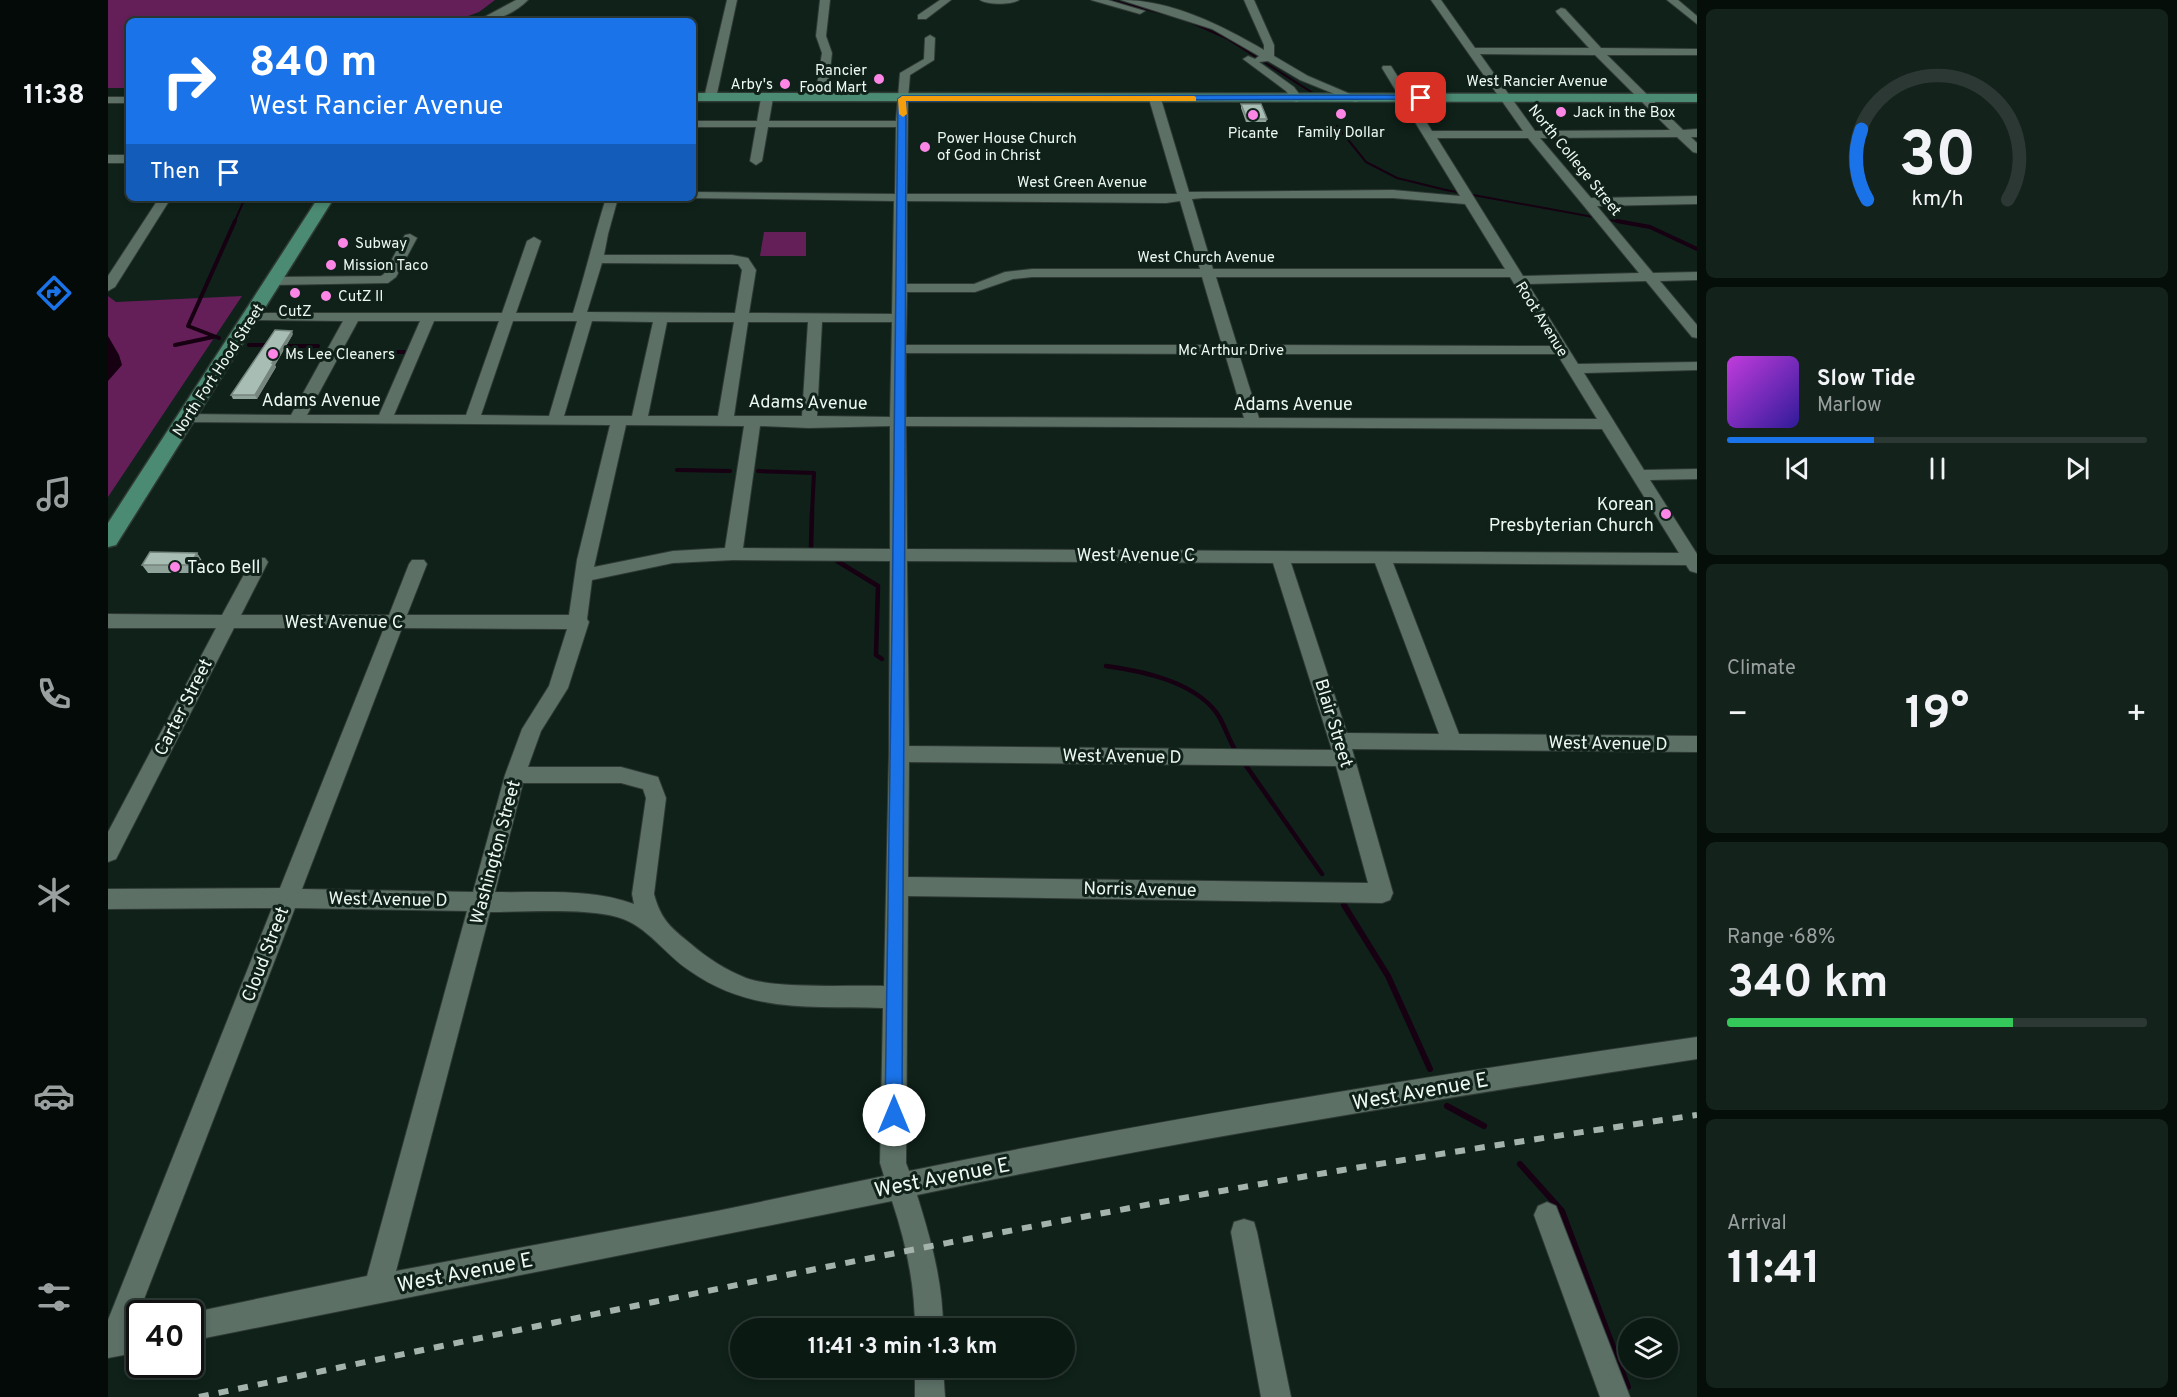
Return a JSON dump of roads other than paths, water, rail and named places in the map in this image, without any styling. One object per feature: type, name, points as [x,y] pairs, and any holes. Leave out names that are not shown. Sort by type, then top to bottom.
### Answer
[{"type":"main road","name":"West Rancier Avenue","points":[[696,98],[1697,98]]},
{"type":"main road","name":"North Fort Hood Street","points":[[108,540],[324,201]]},
{"type":"street","points":[[710,98],[732,0]]},
{"type":"street","points":[[821,98],[827,53],[821,36],[825,0]]},
{"type":"street","points":[[922,16],[946,0]]},
{"type":"street","points":[[985,0],[1014,0]]},
{"type":"street","points":[[1096,0],[1188,25],[1221,40],[1290,88],[1297,99]]},
{"type":"street","points":[[1126,0],[1216,27],[1304,78],[1356,99]]},
{"type":"street","points":[[1249,0],[1269,45],[1269,58]]},
{"type":"street","name":"North College Street","points":[[1436,0],[1532,134],[1697,334]]},
{"type":"street","points":[[1672,0],[1697,21]]},
{"type":"street","points":[[490,18],[525,3]]},
{"type":"street","points":[[508,18],[525,3]]},
{"type":"street","points":[[1683,9],[1697,9]]},
{"type":"street","points":[[1561,12],[1643,98],[1697,149]]},
{"type":"street","points":[[929,1318],[920,1246],[893,1162],[899,754],[898,422],[902,99],[905,73],[929,60],[930,38]]},
{"type":"street","points":[[1472,51],[1697,52]]},
{"type":"street","points":[[1251,61],[1269,58]]},
{"type":"street","name":"Root Avenue","points":[[1387,68],[1609,424],[1693,564]]},
{"type":"street","points":[[108,92],[126,92]]},
{"type":"street","points":[[756,161],[766,98]]},
{"type":"street","points":[[1155,99],[1253,423]]},
{"type":"street","points":[[108,100],[126,100]]},
{"type":"street","points":[[696,124],[903,124]]},
{"type":"street","points":[[1429,135],[1697,133]]},
{"type":"street","points":[[108,159],[126,159]]},
{"type":"street","name":"West Green Avenue","points":[[696,196],[926,199],[1185,197],[1213,194],[1466,195]]},
{"type":"street","points":[[1590,205],[1697,200]]},
{"type":"street","points":[[108,287],[163,201]]},
{"type":"street","points":[[555,420],[611,201]]},
{"type":"street","points":[[274,282],[383,280],[389,277],[410,238]]},
{"type":"street","points":[[472,419],[534,241]]},
{"type":"street","points":[[597,259],[745,261],[749,270],[724,421]]},
{"type":"street","name":"West Church Avenue","points":[[901,288],[975,288],[1018,274],[1697,276]]},
{"type":"street","points":[[252,316],[900,318]]},
{"type":"street","points":[[296,420],[353,316]]},
{"type":"street","points":[[385,419],[429,316]]},
{"type":"street","name":"Washington Street","points":[[378,1288],[514,775],[532,729],[558,688],[580,622],[586,560],[661,316]]},
{"type":"street","points":[[809,423],[815,317]]},
{"type":"street","name":"Mc Arthur Drive","points":[[900,349],[1562,351]]},
{"type":"street","points":[[1573,369],[1697,366]]},
{"type":"street","name":"Adams Avenue","points":[[186,419],[472,419],[809,423],[1609,424]]},
{"type":"street","points":[[733,554],[753,421]]},
{"type":"street","points":[[1640,475],[1697,474]]},
{"type":"street","name":"West Avenue C","points":[[585,575],[664,558],[733,554],[1381,556],[1693,564]]},
{"type":"street","name":"Blair Street","points":[[1280,556],[1342,750],[1382,893]]},
{"type":"street","points":[[1381,556],[1452,741]]},
{"type":"street","name":"Carter Street","points":[[108,853],[259,562]]},
{"type":"street","name":"Cloud Street","points":[[120,1342],[287,898],[418,564]]},
{"type":"street","name":"West Avenue C","points":[[108,621],[580,622]]},
{"type":"street","name":"West Avenue D","points":[[899,754],[1240,757],[1452,741],[1697,744]]},
{"type":"street","points":[[514,775],[621,775],[651,783],[656,798],[643,894],[656,927]]},
{"type":"street","name":"Norris Avenue","points":[[897,886],[1382,893]]},
{"type":"street","name":"West Avenue D","points":[[108,899],[287,898],[482,901],[616,907],[641,916],[698,964],[743,988],[767,993],[894,997]]},
{"type":"street","name":"West Avenue E","points":[[204,1324],[378,1288],[717,1224],[900,1185],[1432,1088],[1697,1048]]},
{"type":"street","points":[[1547,1215],[1615,1397]]},
{"type":"street","points":[[1244,1232],[1276,1397]]},
{"type":"street","points":[[929,1378],[930,1397]]},
{"type":"waterway","points":[[1110,0],[1169,15]]},
{"type":"waterway","points":[[1188,21],[1226,38],[1256,57]]},
{"type":"waterway","points":[[1264,62],[1316,95]]},
{"type":"waterway","points":[[1337,126],[1366,162],[1397,178],[1446,190],[1626,223]]},
{"type":"waterway","points":[[234,223],[244,201]]},
{"type":"waterway","points":[[219,338],[188,326],[235,221]]},
{"type":"waterway","points":[[1617,221],[1650,227],[1697,249]]},
{"type":"waterway","points":[[175,345],[213,337]]},
{"type":"waterway","points":[[249,345],[270,345]]},
{"type":"waterway","points":[[281,346],[318,346]]},
{"type":"waterway","points":[[345,355],[351,352],[405,352]]},
{"type":"waterway","points":[[677,470],[730,471]]},
{"type":"waterway","points":[[758,471],[814,473],[812,514]]},
{"type":"waterway","points":[[811,548],[812,512]]},
{"type":"waterway","points":[[837,561],[878,586],[876,655],[882,659]]},
{"type":"waterway","points":[[1106,666],[1166,679],[1194,692],[1216,712],[1237,753]]},
{"type":"waterway","points":[[1242,760],[1322,874]]},
{"type":"waterway","points":[[1344,905],[1388,976],[1430,1069]]},
{"type":"waterway","points":[[1447,1106],[1484,1126]]},
{"type":"waterway","points":[[1520,1164],[1562,1211],[1628,1387]]},
{"type":"railway","points":[[199,1397],[1013,1230],[1413,1158],[1697,1115]]},
{"type":"place","name":"Rancier Food Mart","points":[[879,79]]},
{"type":"place","name":"Arby's","points":[[785,84]]},
{"type":"place","name":"Jack in the Box","points":[[1561,112]]},
{"type":"place","name":"Family Dollar","points":[[1341,114]]},
{"type":"place","name":"Picante","points":[[1253,115]]},
{"type":"place","name":"Power House Church of God in Christ","points":[[925,147]]},
{"type":"place","name":"Subway","points":[[343,243]]},
{"type":"place","name":"Mission Taco","points":[[331,265]]},
{"type":"place","name":"CutZ","points":[[295,293]]},
{"type":"place","name":"CutZ II","points":[[326,296]]},
{"type":"place","name":"Ms Lee Cleaners","points":[[273,354]]},
{"type":"place","name":"Korean Presbyterian Church","points":[[1666,514]]},
{"type":"place","name":"Taco Bell","points":[[175,567]]}]
